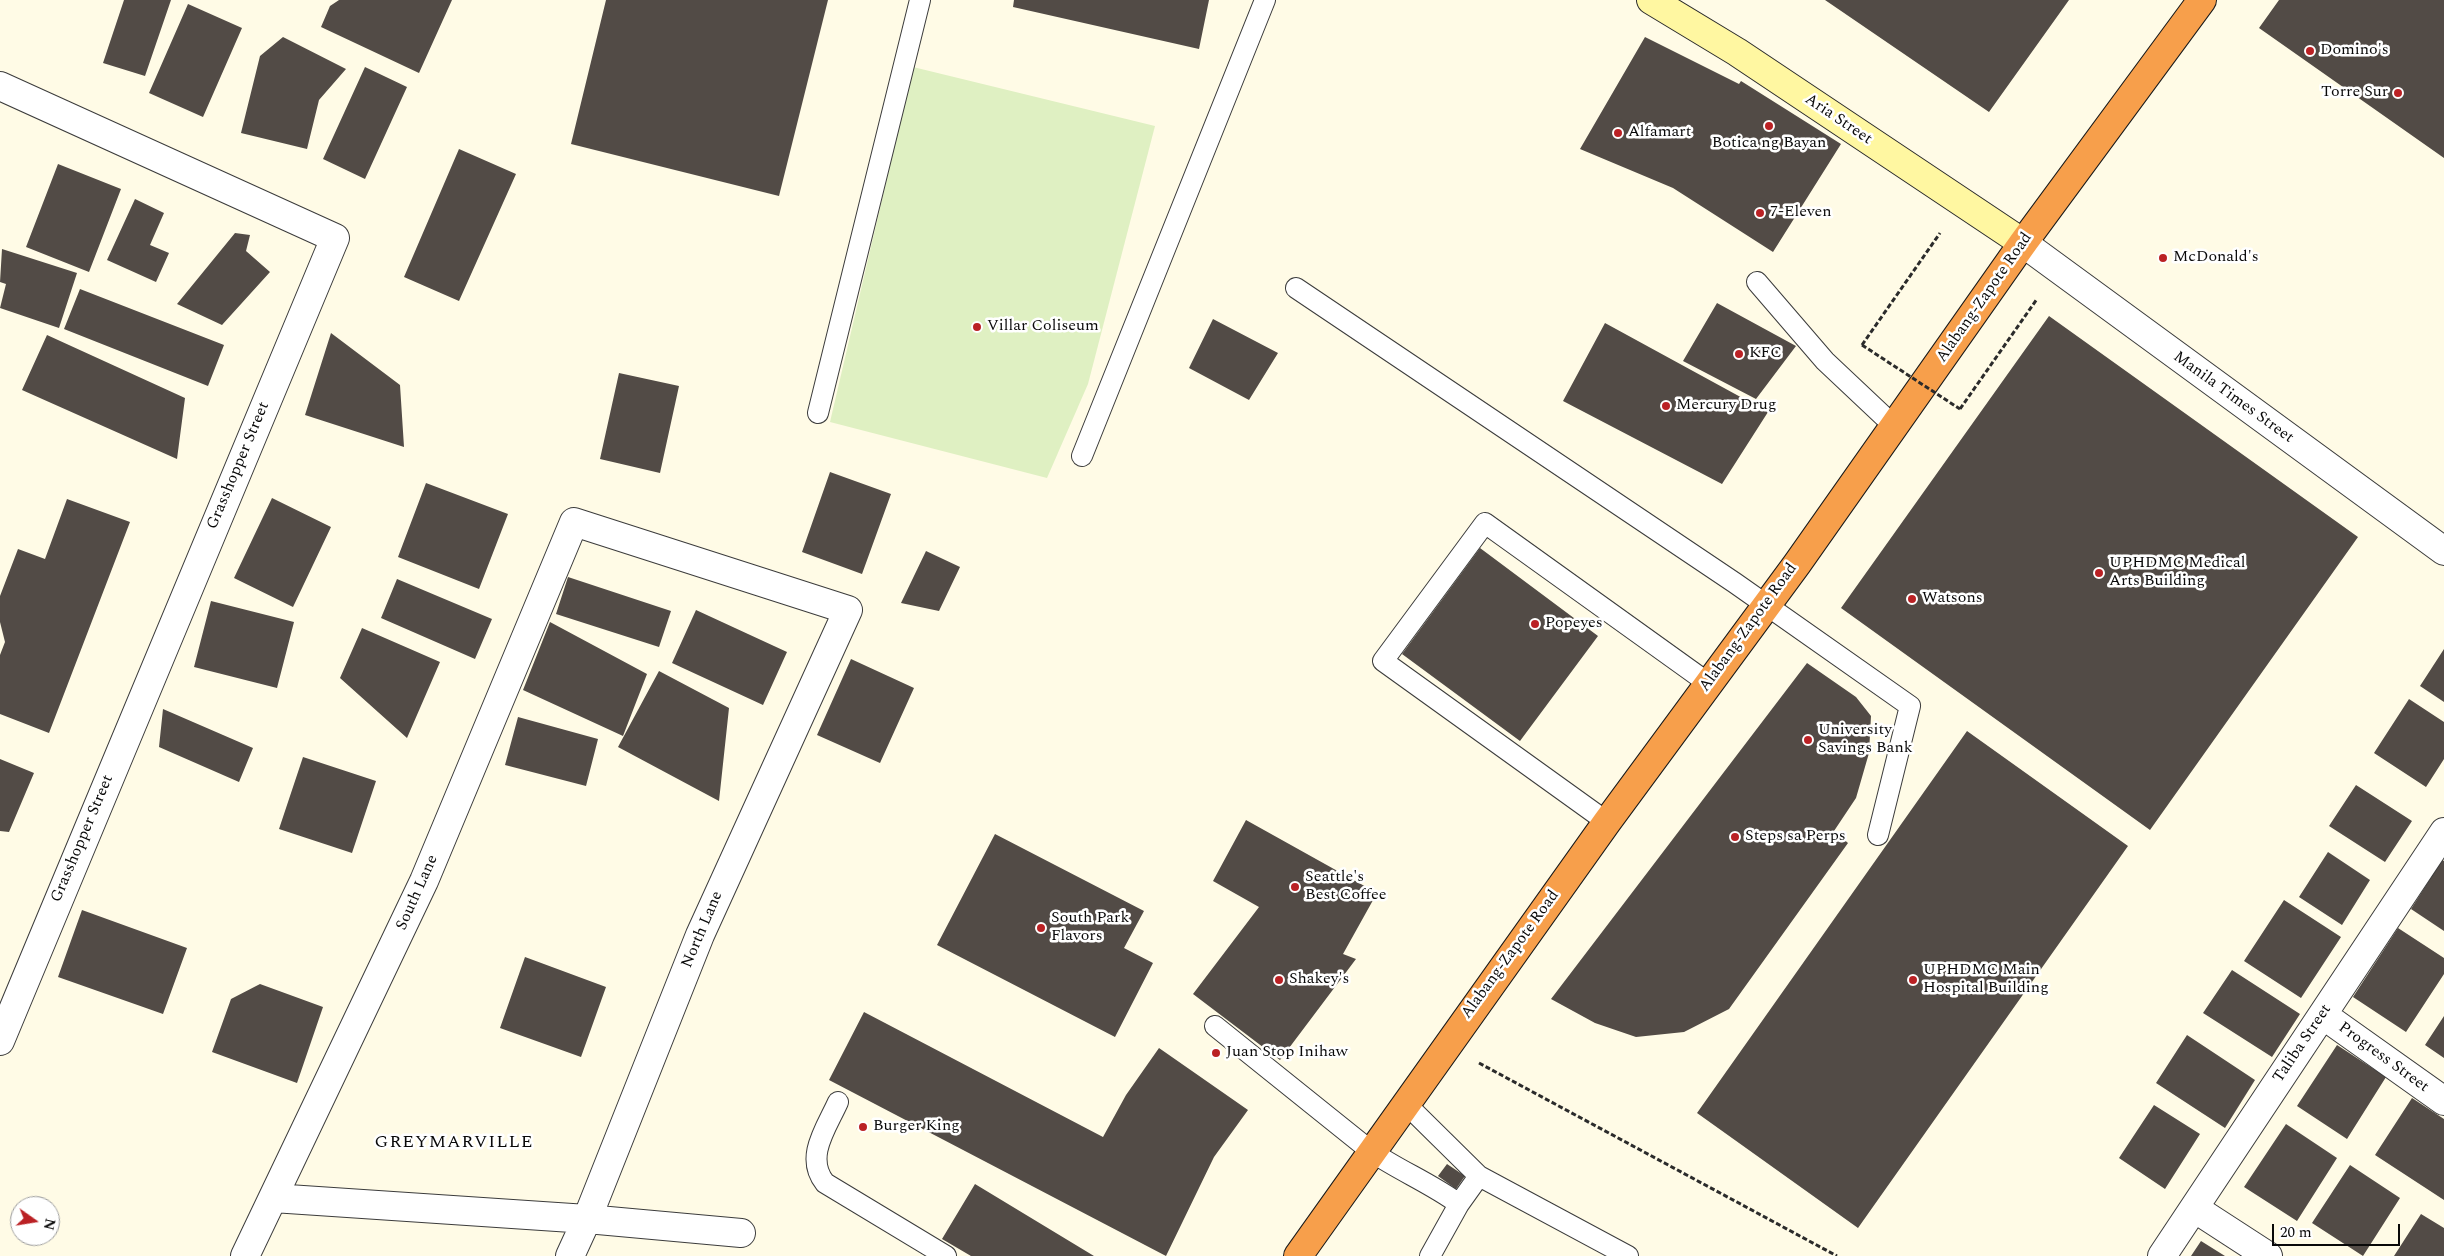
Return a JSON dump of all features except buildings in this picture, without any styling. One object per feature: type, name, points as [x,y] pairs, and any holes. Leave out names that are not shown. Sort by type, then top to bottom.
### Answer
[{"type":"highway","name":"Alabang-Zapote Road","points":[[1298,1256],[1405,1103],[1607,822],[1766,605],[2024,243],[2202,0]]},
{"type":"street","name":"Aria Street","points":[[1651,0],[1737,52],[1961,203],[2024,243]]},
{"type":"street","name":"Grasshopper Street","points":[[0,86],[334,238],[1,1035]]},
{"type":"street","name":"Manila Times Street","points":[[2024,243],[2057,270],[2444,551]]},
{"type":"street","name":"South Lane","points":[[245,1256],[424,881],[574,522],[848,610]]},
{"type":"street","name":"North Lane","points":[[570,1256],[588,1219],[700,935],[848,610]]},
{"type":"street","name":"Taliba Street","points":[[2162,1256],[2443,835]]},
{"type":"street","name":"Progress Street","points":[[2323,1015],[2444,1101]]},
{"type":"street","points":[[273,1198],[588,1219],[741,1233]]},
{"type":"street","points":[[2194,1208],[2268,1256]]},
{"type":"lane","points":[[818,413],[920,0]]},
{"type":"lane","points":[[1082,456],[1265,0]]},
{"type":"lane","points":[[1758,282],[1826,361],[1894,426]]},
{"type":"lane","points":[[1296,288],[1766,605],[1910,706],[1878,835]]},
{"type":"lane","points":[[1607,822],[1383,662],[1394,646],[1485,523],[1708,683]]},
{"type":"lane","points":[[1215,1026],[1372,1152],[1459,1204]]},
{"type":"lane","points":[[838,1102],[816,1152],[815,1163],[818,1175],[825,1182],[946,1256]]},
{"type":"lane","points":[[1405,1103],[1480,1176],[1628,1256]]},
{"type":"lane","points":[[1430,1256],[1459,1204],[1480,1176]]},
{"type":"path","points":[[1961,203],[1862,345],[1960,409],[2057,270]]},
{"type":"path","points":[[1449,1042],[1471,1059],[1837,1256]]},
{"type":"green space","name":"Villar Coliseum","points":[[913,67],[1155,126],[1088,384],[1047,478],[830,422]]},
{"type":"place","name":"Domino's","points":[[2310,51]]},
{"type":"place","name":"Torre Sur","points":[[2398,93]]},
{"type":"place","name":"Botica ng Bayan","points":[[1769,126]]},
{"type":"place","name":"Alfamart","points":[[1618,133]]},
{"type":"place","name":"7-Eleven","points":[[1760,213]]},
{"type":"place","name":"McDonald's","points":[[2163,258]]},
{"type":"place","name":"Villar Coliseum","points":[[977,327]]},
{"type":"place","name":"KFC","points":[[1739,354]]},
{"type":"place","name":"Mercury Drug","points":[[1666,406]]},
{"type":"place","name":"UPHDMC Medical Arts Building","points":[[2099,573]]},
{"type":"place","name":"Watsons","points":[[1912,599]]},
{"type":"place","name":"Popeyes","points":[[1535,624]]},
{"type":"place","name":"University Savings Bank","points":[[1808,740]]},
{"type":"place","name":"Steps sa Perps","points":[[1735,837]]},
{"type":"place","name":"Seattle's Best Coffee","points":[[1295,887]]},
{"type":"place","name":"South Park Flavors","points":[[1041,928]]},
{"type":"place","name":"Shakey's","points":[[1279,980]]},
{"type":"place","name":"UPHDMC Main Hospital Building","points":[[1913,980]]},
{"type":"place","name":"Juan Stop Inihaw","points":[[1216,1053]]},
{"type":"place","name":"Burger King","points":[[863,1127]]},
{"type":"district","name":"GREYMARVILLE","points":[[454,1143]]}]
